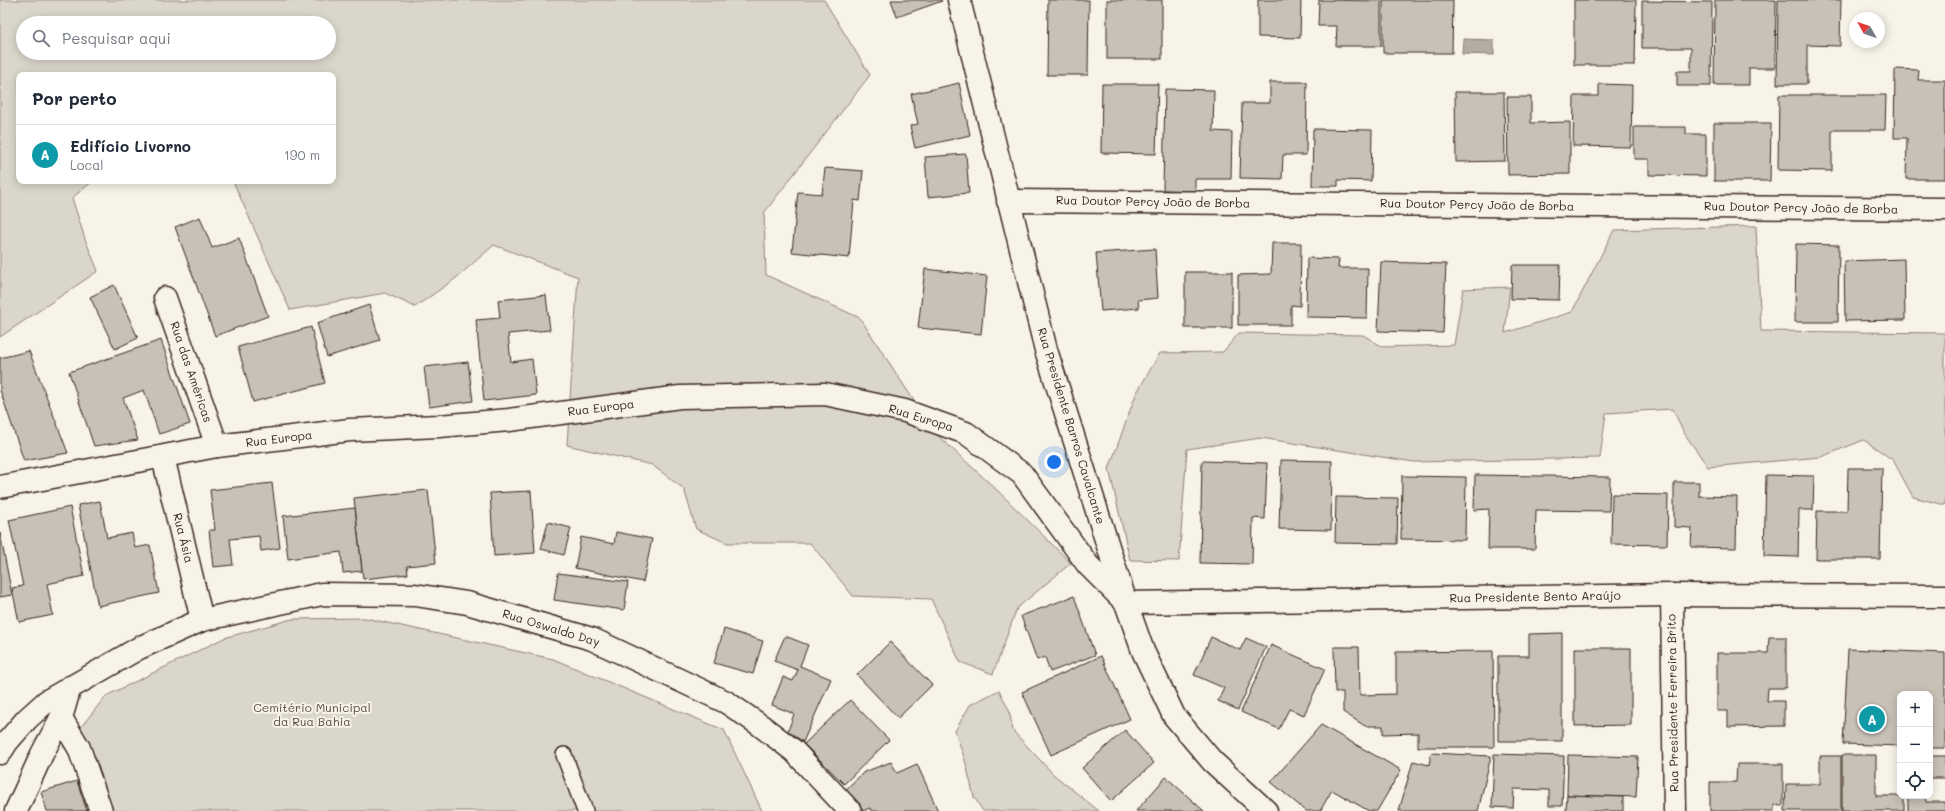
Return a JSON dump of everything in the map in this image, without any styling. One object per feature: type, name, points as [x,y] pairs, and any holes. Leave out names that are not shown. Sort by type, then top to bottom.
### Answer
[{"type":"street","name":"Rua Presidente Barros Cavalcante","points":[[959,0],[1046,350],[1126,603],[1143,651],[1174,716],[1212,761],[1266,811]]},
{"type":"street","name":"Rua Doutor Percy João de Borba","points":[[1008,201],[1945,209]]},
{"type":"street","name":"Rua das Américas","points":[[165,298],[217,446]]},
{"type":"street","name":"Rua Europa","points":[[0,487],[163,458],[217,446],[350,430],[440,426],[509,420],[680,398],[825,394],[905,411],[966,433],[1022,474],[1088,565],[1126,603]]},
{"type":"street","name":"Rua Ásia","points":[[163,458],[202,620]]},
{"type":"street","name":"Rua Oswaldo Day","points":[[0,753],[7,742],[27,719],[47,701],[139,648],[202,620],[322,594],[415,595],[467,603],[592,639],[726,702],[760,725],[794,751],[850,811]]},
{"type":"street","name":"Rua Presidente Bento Araújo","points":[[1126,603],[1672,595],[1945,596]]},
{"type":"street","name":"Rua Presidente Ferreira Brito","points":[[1672,595],[1675,811]]},
{"type":"street","points":[[16,811],[42,754],[61,718],[70,688]]},
{"type":"street","points":[[61,718],[79,748],[101,811]]},
{"type":"lane","points":[[564,755],[585,811]]},
{"type":"green space","points":[[0,0],[824,0],[870,75],[764,213],[766,275],[860,318],[935,433],[998,491],[1071,563],[1017,608],[993,674],[960,662],[931,599],[853,596],[810,543],[727,543],[696,529],[684,489],[652,465],[567,445],[578,277],[494,245],[455,279],[415,307],[385,293],[290,310],[234,184],[336,184],[336,72],[16,72],[16,184],[89,184],[72,198],[85,239],[98,271],[0,337]]},
{"type":"green space","points":[[1756,226],[1761,331],[1945,333],[1945,505],[1913,497],[1893,460],[1864,440],[1821,457],[1708,467],[1684,433],[1673,409],[1606,413],[1600,458],[1414,462],[1261,438],[1187,449],[1179,561],[1130,560],[1109,469],[1136,394],[1160,353],[1223,352],[1239,333],[1363,335],[1383,347],[1454,345],[1463,289],[1510,287],[1505,333],[1572,312],[1614,230]]},
{"type":"green space","name":"Cemitério Municipal da Rua Bahia","points":[[365,618],[553,659],[724,730],[762,811],[92,811],[67,744],[106,696],[224,638],[292,619]]},
{"type":"green space","points":[[999,690],[1009,710],[1013,731],[1054,775],[1099,811],[983,811],[974,797],[965,760],[955,731],[970,705]]},
{"type":"shaded area","points":[[1463,39],[1494,40],[1494,55],[1462,54]]},
{"type":"building","points":[[891,0],[941,0],[942,1],[897,17]]},
{"type":"building","points":[[1048,0],[1089,0],[1088,75],[1047,75]]},
{"type":"building","points":[[1107,0],[1162,0],[1162,59],[1107,59]]},
{"type":"building","points":[[1258,0],[1301,0],[1300,38],[1258,37]]},
{"type":"building","points":[[1319,0],[1381,1],[1381,46],[1336,46],[1337,26],[1318,26]]},
{"type":"building","points":[[1383,0],[1453,0],[1452,53],[1383,53]]},
{"type":"building","points":[[1574,0],[1636,0],[1635,65],[1574,65]]},
{"type":"building","points":[[1715,0],[1776,0],[1775,68],[1749,68],[1749,85],[1714,85]]},
{"type":"building","points":[[1778,0],[1841,0],[1840,46],[1807,45],[1807,84],[1777,84]]},
{"type":"building","points":[[1642,1],[1712,2],[1711,86],[1677,86],[1677,71],[1691,71],[1691,48],[1642,48]]},
{"type":"building","points":[[1895,69],[1919,70],[1918,80],[1945,80],[1945,179],[1906,179],[1907,138],[1894,138]]},
{"type":"building","points":[[1270,82],[1307,82],[1306,155],[1283,155],[1282,179],[1240,178],[1242,103],[1270,103]]},
{"type":"building","points":[[959,83],[970,135],[915,148],[910,126],[918,124],[911,94]]},
{"type":"building","points":[[1102,84],[1158,84],[1156,154],[1101,153]]},
{"type":"building","points":[[1599,84],[1632,85],[1631,147],[1573,146],[1574,96],[1599,96]]},
{"type":"building","points":[[1165,89],[1214,90],[1213,131],[1232,132],[1231,179],[1195,179],[1195,191],[1163,190]]},
{"type":"building","points":[[1455,92],[1504,92],[1505,161],[1456,162]]},
{"type":"building","points":[[1779,95],[1886,95],[1885,130],[1832,130],[1832,171],[1778,170]]},
{"type":"building","points":[[1507,97],[1531,97],[1531,123],[1570,122],[1570,174],[1508,175]]},
{"type":"building","points":[[1714,123],[1771,123],[1770,181],[1714,181]]},
{"type":"building","points":[[1634,127],[1686,127],[1686,134],[1706,134],[1706,176],[1649,175],[1649,159],[1634,159]]},
{"type":"building","points":[[1313,129],[1372,130],[1371,181],[1338,180],[1338,186],[1312,186]]},
{"type":"building","points":[[966,154],[969,193],[928,197],[925,157]]},
{"type":"building","points":[[825,168],[863,171],[860,201],[854,200],[849,258],[792,252],[798,192],[822,194]]},
{"type":"building","points":[[200,217],[212,248],[239,238],[268,316],[215,336],[175,227]]},
{"type":"building","points":[[1272,243],[1301,243],[1300,306],[1291,305],[1291,325],[1238,325],[1238,275],[1271,274]]},
{"type":"building","points":[[1796,244],[1839,245],[1838,322],[1795,322]]},
{"type":"building","points":[[1155,249],[1158,298],[1138,300],[1139,308],[1101,311],[1096,253]]},
{"type":"building","points":[[1307,258],[1339,259],[1338,268],[1368,268],[1367,318],[1306,317]]},
{"type":"building","points":[[1904,259],[1905,320],[1845,321],[1844,261]]},
{"type":"building","points":[[1381,262],[1446,264],[1443,333],[1378,331]]},
{"type":"building","points":[[1512,265],[1560,265],[1559,300],[1511,299]]},
{"type":"building","points":[[925,269],[987,276],[981,334],[918,328]]},
{"type":"building","points":[[1185,272],[1232,272],[1232,328],[1185,328]]},
{"type":"building","points":[[114,285],[138,338],[115,349],[90,297]]},
{"type":"building","points":[[546,295],[550,330],[508,334],[511,362],[532,359],[536,395],[484,401],[476,320],[500,318],[498,300]]},
{"type":"building","points":[[369,305],[380,340],[327,357],[317,323]]},
{"type":"building","points":[[311,327],[325,383],[253,402],[238,347]]},
{"type":"building","points":[[161,340],[190,424],[159,434],[144,390],[123,398],[138,440],[94,446],[69,372]]},
{"type":"building","points":[[29,351],[68,453],[24,461],[0,390],[0,358]]},
{"type":"building","points":[[468,362],[473,401],[429,407],[424,367]]},
{"type":"building","points":[[1281,460],[1332,461],[1331,530],[1279,529]]},
{"type":"building","points":[[1202,461],[1267,463],[1265,519],[1253,518],[1252,564],[1200,563]]},
{"type":"building","points":[[1848,468],[1882,468],[1880,559],[1816,559],[1817,511],[1847,511]]},
{"type":"building","points":[[1475,475],[1610,477],[1609,511],[1536,510],[1535,549],[1488,549],[1489,509],[1474,510]]},
{"type":"building","points":[[1766,475],[1814,476],[1813,510],[1799,510],[1798,557],[1764,556]]},
{"type":"building","points":[[1402,476],[1466,477],[1465,540],[1401,539]]},
{"type":"building","points":[[1674,482],[1699,482],[1699,496],[1737,497],[1736,548],[1691,547],[1692,528],[1674,527]]},
{"type":"building","points":[[272,483],[280,548],[261,551],[259,536],[230,539],[233,565],[213,567],[209,530],[215,530],[210,490]]},
{"type":"building","points":[[428,490],[436,563],[407,566],[408,574],[363,579],[354,498]]},
{"type":"building","points":[[531,491],[535,553],[494,556],[490,493]]},
{"type":"building","points":[[1612,494],[1668,495],[1667,545],[1611,544]]},
{"type":"building","points":[[1336,497],[1398,498],[1397,544],[1335,543]]},
{"type":"building","points":[[100,501],[107,538],[132,533],[135,548],[150,545],[159,593],[98,606],[78,505]]},
{"type":"building","points":[[70,507],[84,576],[47,584],[53,615],[19,622],[12,588],[23,586],[9,520]]},
{"type":"building","points":[[355,508],[362,571],[343,573],[341,552],[288,559],[283,516]]},
{"type":"building","points":[[548,522],[571,528],[564,555],[541,549]]},
{"type":"building","points":[[616,532],[652,539],[643,582],[575,568],[581,537],[614,544]]},
{"type":"building","points":[[0,533],[12,595],[0,597]]},
{"type":"building","points":[[558,573],[628,582],[624,610],[554,600]]},
{"type":"building","points":[[1074,596],[1095,655],[1050,672],[1045,657],[1037,660],[1021,616]]},
{"type":"building","points":[[724,629],[763,641],[753,674],[714,663]]},
{"type":"building","points":[[1562,633],[1562,741],[1498,741],[1498,656],[1529,656],[1529,634]]},
{"type":"building","points":[[785,636],[808,645],[800,666],[831,679],[803,742],[788,731],[794,714],[772,705],[783,677],[793,681],[798,670],[774,661]]},
{"type":"building","points":[[1211,637],[1240,650],[1246,638],[1266,647],[1238,710],[1218,701],[1224,688],[1194,675]]},
{"type":"building","points":[[1769,637],[1786,637],[1786,688],[1768,688],[1767,701],[1784,701],[1784,726],[1728,727],[1728,711],[1717,711],[1717,653],[1768,653]]},
{"type":"building","points":[[890,642],[932,685],[898,718],[857,675]]},
{"type":"building","points":[[1271,645],[1325,669],[1304,715],[1289,709],[1279,729],[1241,712]]},
{"type":"building","points":[[1334,647],[1359,647],[1360,695],[1396,694],[1396,652],[1493,651],[1494,747],[1418,747],[1418,733],[1383,734],[1383,726],[1365,726],[1343,712],[1343,692],[1335,692]]},
{"type":"building","points":[[1575,648],[1631,648],[1631,725],[1575,726]]},
{"type":"building","points":[[1848,649],[1945,653],[1945,748],[1933,748],[1933,691],[1897,691],[1897,746],[1843,744]]},
{"type":"building","points":[[1101,656],[1130,719],[1051,755],[1022,692]]},
{"type":"building","points":[[850,700],[889,740],[844,784],[804,744]]},
{"type":"building","points":[[1321,725],[1401,770],[1377,811],[1369,811],[1332,790],[1320,811],[1306,811],[1271,782]]},
{"type":"building","points":[[1125,730],[1154,763],[1111,801],[1082,768]]},
{"type":"building","points":[[1431,753],[1491,756],[1478,811],[1399,811],[1413,761],[1429,765]]},
{"type":"building","points":[[1494,754],[1564,756],[1562,806],[1549,806],[1549,790],[1514,789],[1513,808],[1492,807]]},
{"type":"building","points":[[1568,755],[1638,757],[1636,797],[1567,795]]},
{"type":"building","points":[[1842,755],[1876,755],[1876,796],[1897,796],[1897,799],[1904,799],[1904,811],[1842,811]]},
{"type":"building","points":[[1820,756],[1841,756],[1841,811],[1785,811],[1786,784],[1820,784]]},
{"type":"building","points":[[1933,756],[1945,756],[1945,778],[1933,778]]},
{"type":"building","points":[[891,762],[897,773],[917,764],[938,811],[871,811],[870,808],[863,811],[844,791],[864,772]]},
{"type":"building","points":[[1737,764],[1783,764],[1783,805],[1774,805],[1774,811],[1710,811],[1710,782],[1736,782]]},
{"type":"building","points":[[1166,777],[1204,811],[1136,811]]},
{"type":"building","points":[[77,781],[87,811],[47,811],[41,792]]},
{"type":"building","points":[[1567,795],[1623,797],[1623,811],[1566,811]]},
{"type":"building","points":[[1908,799],[1926,799],[1926,802],[1945,802],[1945,811],[1908,811]]},
{"type":"place","name":"Edifício Livorno","points":[[1872,719]]}]
